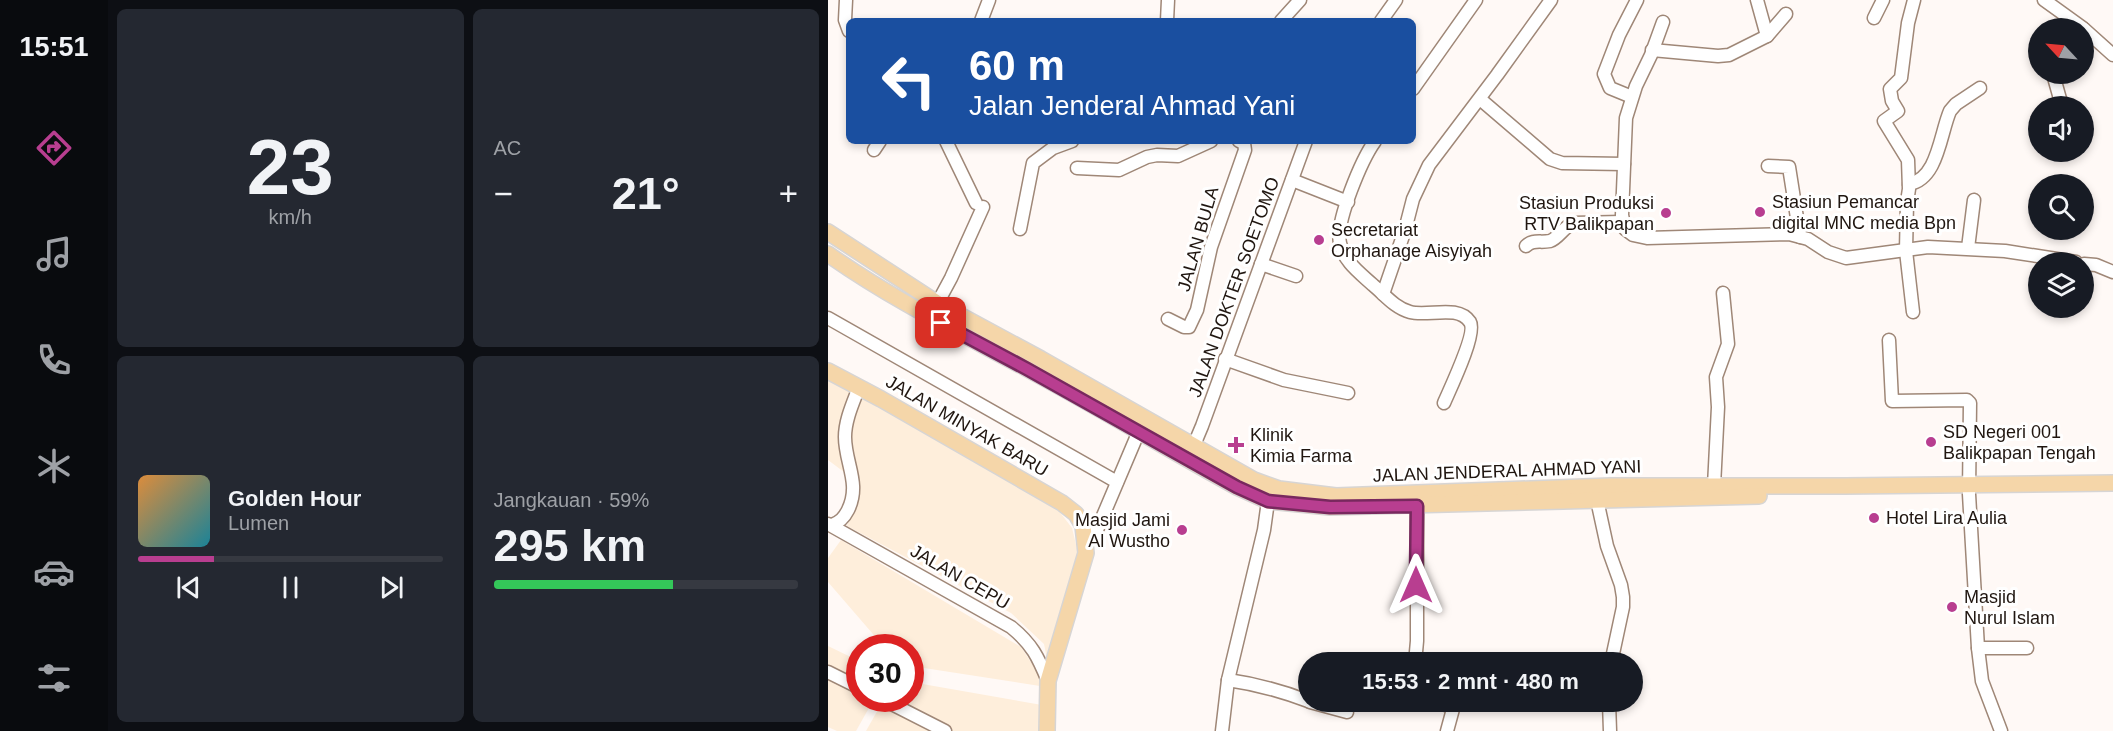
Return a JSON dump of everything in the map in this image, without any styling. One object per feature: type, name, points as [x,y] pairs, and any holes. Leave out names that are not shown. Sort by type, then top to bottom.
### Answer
[{"type":"main road","name":"JALAN JENDERAL AHMAD YANI","points":[[828,232],[933,310],[1237,487],[1268,501],[1330,507],[1417,506],[1856,494],[2113,483]]},
{"type":"main road","name":"JALAN JENDERAL AHMAD YANI","points":[[828,254],[856,273],[1041,359],[1254,480],[1279,489],[1336,496],[1610,486],[1845,486],[2113,493]]},
{"type":"main road","name":"JALAN MINYAK BARU","points":[[828,371],[1062,503],[1081,521]]},
{"type":"main road","points":[[1047,731],[1048,681],[1086,553],[1081,521]]},
{"type":"main road","points":[[1081,521],[1083,558]]},
{"type":"street","points":[[846,0],[846,23]]},
{"type":"street","points":[[982,18],[989,0]]},
{"type":"street","points":[[1167,18],[1168,0]]},
{"type":"street","points":[[1284,18],[1300,0]]},
{"type":"street","points":[[1383,18],[1396,0]]},
{"type":"street","points":[[1416,85],[1476,0]]},
{"type":"street","points":[[1383,294],[1413,199],[1429,165],[1551,0]]},
{"type":"street","points":[[1632,97],[1610,88],[1604,74],[1619,35],[1637,0]]},
{"type":"street","points":[[1757,0],[1767,36]]},
{"type":"street","points":[[1874,18],[1883,0]]},
{"type":"street","points":[[1913,312],[1906,251],[1908,160],[1884,121],[1898,111],[1892,101],[1890,89],[1901,78],[1908,23],[1914,0]]},
{"type":"street","points":[[2048,1],[2062,18]]},
{"type":"street","points":[[1652,50],[1729,55],[1767,36],[1786,14]]},
{"type":"street","points":[[1663,22],[1632,97],[1626,118],[1622,222],[1625,229],[1633,235],[1647,238],[1790,234],[1818,244],[1835,255],[1846,258],[1928,247],[1968,248],[2028,255]]},
{"type":"street","points":[[2094,39],[2113,55]]},
{"type":"street","points":[[1909,184],[1918,182],[1929,171],[1950,111],[1956,104],[1980,88]]},
{"type":"street","points":[[1479,99],[1537,149],[1556,162],[1624,164]]},
{"type":"street","points":[[933,310],[951,278],[980,205],[948,144]]},
{"type":"street","points":[[1020,229],[1033,163],[1053,148],[1064,144]]},
{"type":"street","points":[[1077,168],[1119,170],[1147,157],[1178,156],[1204,144]]},
{"type":"street","name":"JALAN BULA","points":[[1168,319],[1189,327],[1197,310],[1212,247],[1245,150],[1244,144]]},
{"type":"street","name":"JALAN DOKTER SOETOMO","points":[[1194,445],[1305,144]]},
{"type":"street","points":[[1373,144],[1363,160],[1339,234],[1343,252],[1355,268],[1397,307],[1421,314],[1454,312],[1464,316],[1470,322],[1473,330],[1470,342],[1444,403]]},
{"type":"street","points":[[1768,166],[1789,167],[1800,237]]},
{"type":"street","points":[[1292,180],[1348,202]]},
{"type":"street","points":[[1968,248],[1974,200]]},
{"type":"street","points":[[1526,246],[1531,241],[1552,240],[1574,223],[1622,222]]},
{"type":"street","points":[[1261,264],[1296,276]]},
{"type":"street","points":[[2094,266],[2113,272]]},
{"type":"street","points":[[1714,486],[1718,407],[1716,377],[1728,344],[1723,293]]},
{"type":"street","points":[[828,318],[1117,482]]},
{"type":"street","points":[[1889,340],[1892,401],[1969,401],[1969,489],[1978,648],[1982,681],[2001,731]]},
{"type":"street","points":[[1226,359],[1284,381],[1348,393]]},
{"type":"street","points":[[829,524],[842,520],[853,495],[853,474],[845,445],[845,435],[846,425],[859,387]]},
{"type":"street","points":[[1085,539],[1094,535],[1097,530],[1139,431]]},
{"type":"street","points":[[1597,500],[1607,546],[1623,597],[1613,652]]},
{"type":"street","points":[[1222,731],[1228,680],[1264,530],[1268,501]]},
{"type":"street","points":[[1416,652],[1417,506]]},
{"type":"street","name":"JALAN CEPU","points":[[829,524],[1011,627],[1027,639],[1037,654],[1048,681]]},
{"type":"street","points":[[1978,648],[2027,648]]},
{"type":"street","points":[[828,672],[846,681]]},
{"type":"street","points":[[1228,680],[1269,688],[1298,698]]},
{"type":"street","points":[[908,712],[945,731]]},
{"type":"street","points":[[1447,731],[1452,712]]},
{"type":"street","points":[[1609,712],[1610,731]]},
{"type":"shaded area","points":[[828,375],[1059,511],[1072,528],[1079,557],[1047,659],[1044,644],[1011,613],[847,526],[860,484],[828,460]]},
{"type":"shaded area","points":[[841,540],[1021,647],[1040,676],[1040,686],[924,668],[924,634],[873,634],[828,582],[828,558]]},
{"type":"shaded area","points":[[828,646],[846,655],[846,712],[867,712],[856,731],[837,731],[828,727]]},
{"type":"shaded area","points":[[924,684],[1042,705],[1041,731],[866,731],[877,712],[924,712]]},
{"type":"place","name":"Stasiun Pemancar digital MNC media Bpn","points":[[1760,212]]},
{"type":"place","name":"Stasiun Produksi RTV Balikpapan","points":[[1666,213]]},
{"type":"place","name":"Secretariat Orphanage Aisyiyah","points":[[1319,240]]},
{"type":"place","name":"SD Negeri 001 Balikpapan Tengah","points":[[1931,442]]},
{"type":"place","name":"Klinik Kimia Farma","points":[[1236,445]]},
{"type":"place","name":"Hotel Lira Aulia","points":[[1874,518]]},
{"type":"place","name":"Masjid Jami Al Wustho","points":[[1182,530]]},
{"type":"place","name":"Masjid Nurul Islam","points":[[1952,607]]},
{"type":"route","points":[[941,323],[1237,487],[1268,501],[1330,507],[1417,506],[1416,585]]}]
